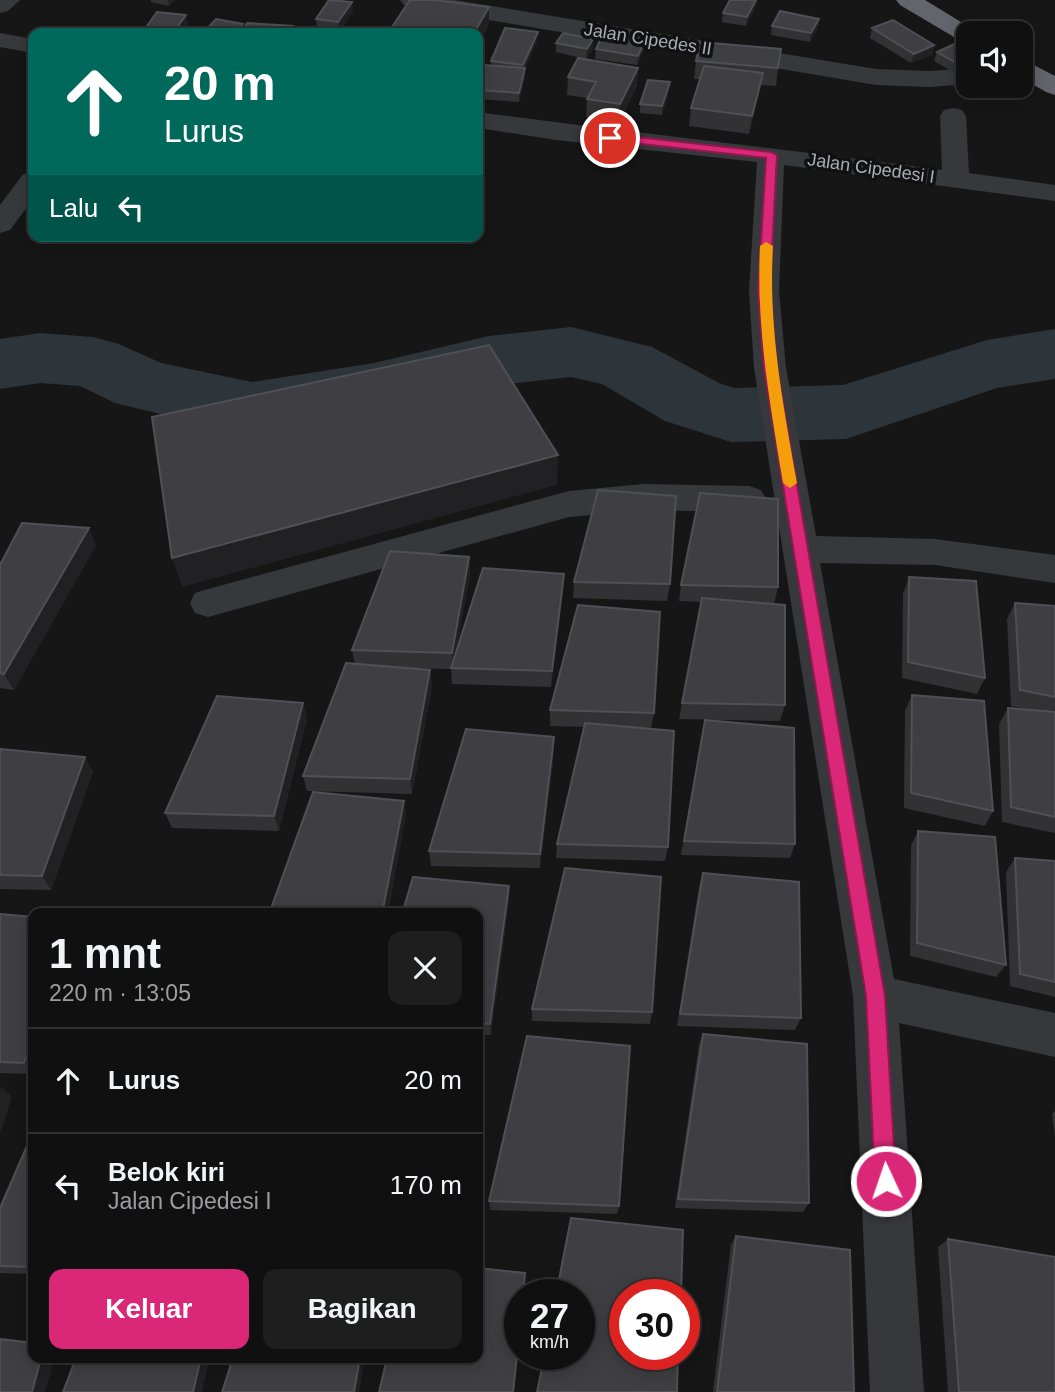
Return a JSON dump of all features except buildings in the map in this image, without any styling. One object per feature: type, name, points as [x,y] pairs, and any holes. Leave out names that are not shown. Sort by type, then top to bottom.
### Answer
[{"type":"highway","points":[[908,0],[956,28]]},
{"type":"highway","points":[[1033,74],[1055,87]]},
{"type":"street","points":[[0,6],[8,0]]},
{"type":"street","name":"Jalan Cipedes II","points":[[412,0],[876,77],[956,77]]},
{"type":"street","points":[[0,40],[28,45]]},
{"type":"street","points":[[953,116],[956,180]]},
{"type":"street","name":"Jalan Cipedesi I","points":[[483,121],[556,132],[771,155],[1055,193]]},
{"type":"street","points":[[771,155],[764,291],[770,369],[875,996],[897,1392]]},
{"type":"street","points":[[2,219],[28,186]]},
{"type":"street","points":[[208,603],[569,504],[643,497],[793,500]]},
{"type":"street","points":[[799,549],[935,552],[1055,569]]},
{"type":"street","points":[[875,996],[1055,1035]]},
{"type":"waterway","points":[[0,364],[40,358],[93,362],[142,385],[252,409],[374,389],[489,361],[571,352],[626,365],[692,402],[731,415],[846,412],[987,365],[1055,354]]},
{"type":"slow traffic","points":[[766,246],[764,291],[770,369],[790,483]]},
{"type":"route","points":[[610,138],[771,155],[764,291],[770,369],[875,996],[886,1181]]}]
